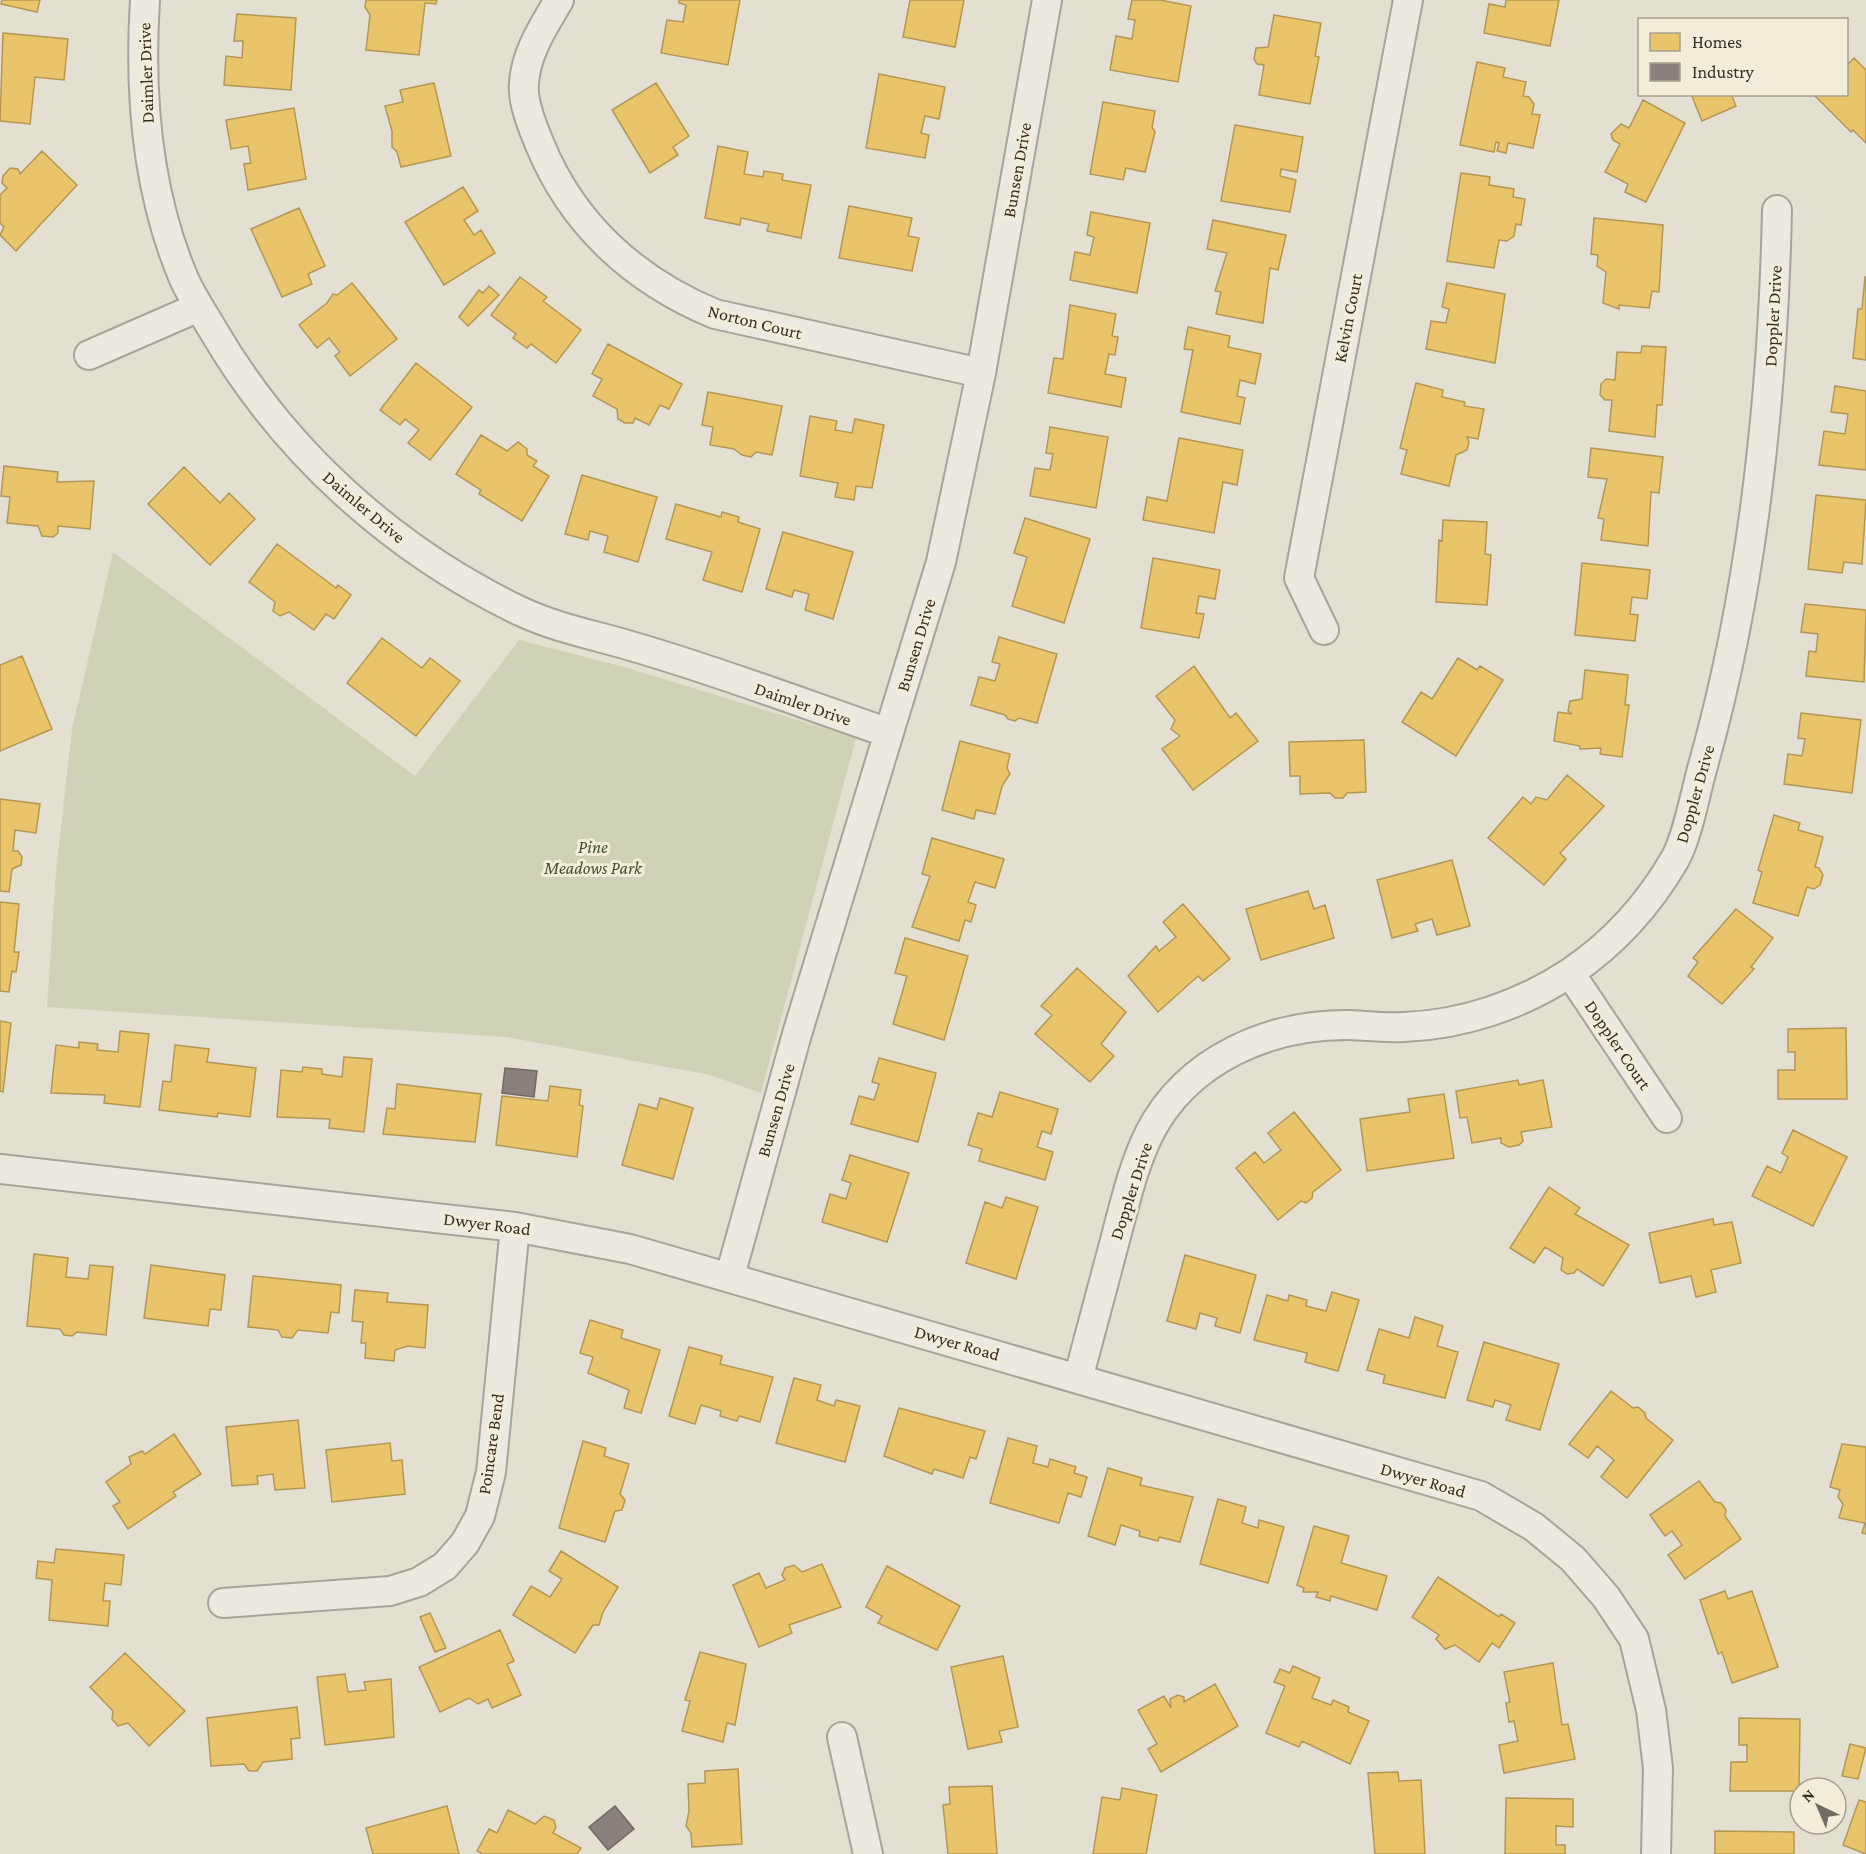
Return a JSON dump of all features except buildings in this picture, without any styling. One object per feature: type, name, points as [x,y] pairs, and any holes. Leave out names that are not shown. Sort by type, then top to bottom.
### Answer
[{"type":"street","name":"Daimler Drive","points":[[145,0],[144,102],[155,181],[171,242],[185,280],[225,351],[264,408],[301,451],[351,499],[415,550],[467,584],[523,613],[570,630],[631,645],[890,733]]},
{"type":"street","name":"Norton Court","points":[[559,0],[532,48],[524,85],[533,129],[550,170],[573,208],[603,244],[647,280],[715,314],[981,372]]},
{"type":"street","name":"Bunsen Drive","points":[[730,1276],[797,1034],[941,562],[981,372],[1047,0]]},
{"type":"street","name":"Kelvin Court","points":[[1324,630],[1299,578],[1408,0]]},
{"type":"street","name":"Doppler Drive","points":[[1078,1379],[1132,1174],[1150,1131],[1173,1099],[1200,1072],[1233,1050],[1269,1035],[1307,1026],[1402,1027],[1441,1024],[1479,1015],[1524,998],[1570,973],[1613,939],[1645,903],[1678,855],[1712,734],[1734,635],[1751,536],[1767,411],[1777,210]]},
{"type":"street","points":[[89,355],[199,307]]},
{"type":"street","name":"Doppler Court","points":[[1570,973],[1667,1118]]},
{"type":"street","name":"Dwyer Road","points":[[0,1169],[515,1227],[630,1249],[730,1276],[1481,1496],[1534,1527],[1565,1553],[1606,1597],[1634,1639],[1651,1710],[1659,1768],[1656,1854]]},
{"type":"street","name":"Poincare Bend","points":[[223,1603],[390,1591],[427,1576],[444,1566],[465,1543],[480,1516],[491,1472],[515,1227]]},
{"type":"street","points":[[842,1737],[868,1854]]},
{"type":"green space","name":"Pine Meadows Park","points":[[113,552],[415,776],[519,640],[624,667],[856,738],[761,1093],[710,1075],[507,1037],[47,1007],[56,873],[72,729]]}]
